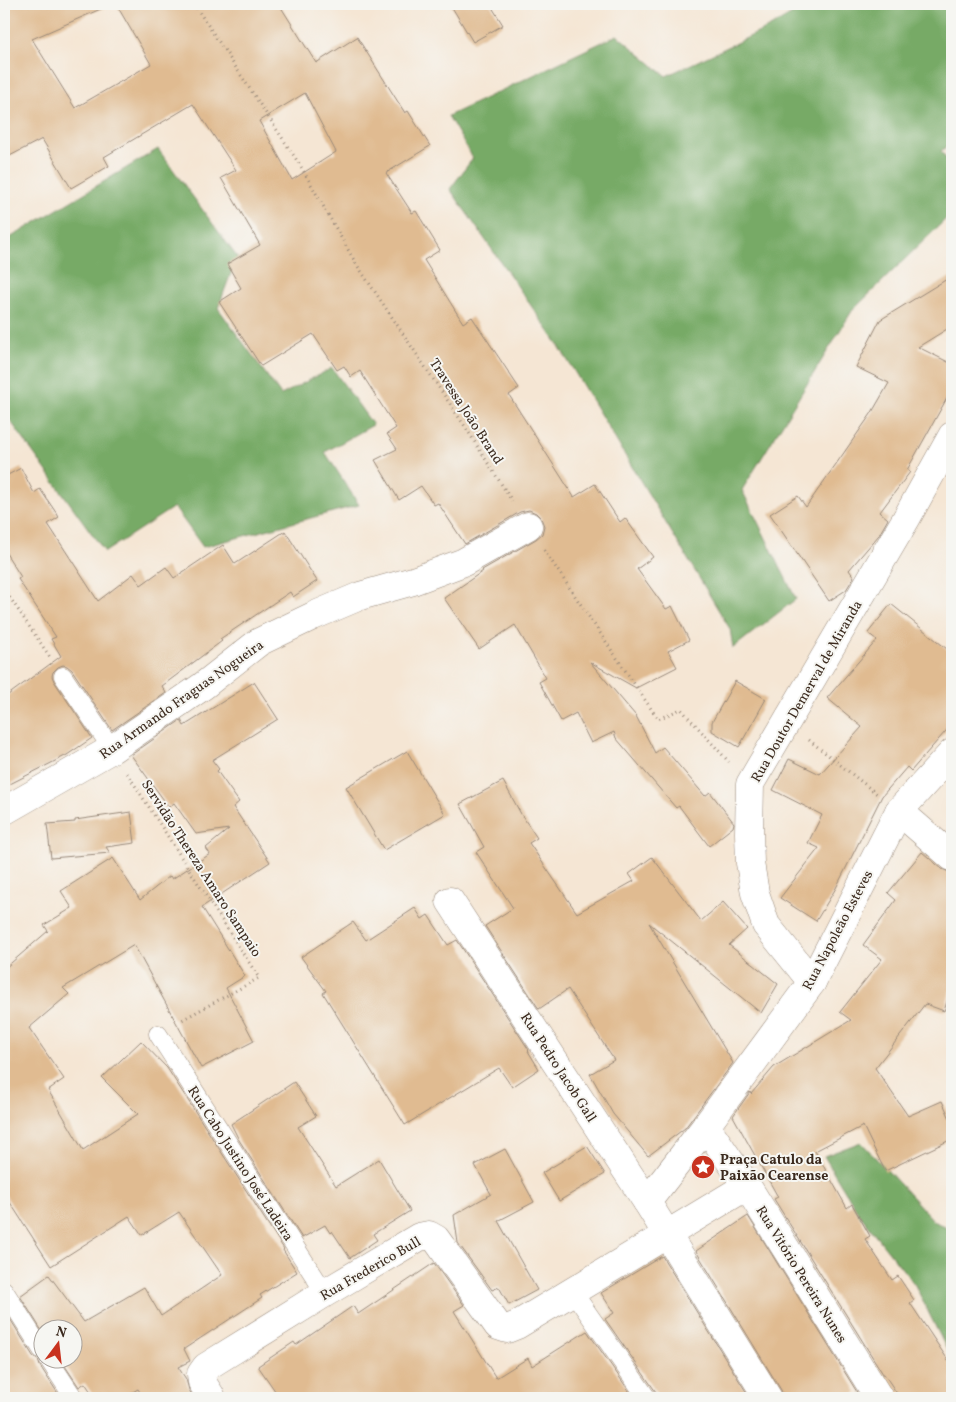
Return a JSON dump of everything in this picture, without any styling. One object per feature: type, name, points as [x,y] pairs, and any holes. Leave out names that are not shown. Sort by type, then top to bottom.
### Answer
[{"type":"street","name":"Rua Doutor Demerval de Miranda","points":[[812,982],[766,925],[755,893],[750,863],[750,784],[906,519],[952,436]]},
{"type":"street","name":"Rua Armando Fraguas Nogueira","points":[[4,811],[112,750],[203,686],[259,642],[312,616],[360,596],[414,581],[464,562],[528,526]]},
{"type":"street","name":"Rua Napoleão Esteves","points":[[647,1202],[706,1126],[812,982],[899,811],[952,753]]},
{"type":"street","points":[[899,811],[952,857]]},
{"type":"street","name":"Rua Pedro Jacob Gall","points":[[450,901],[647,1202],[768,1398]]},
{"type":"street","name":"Rua Vitório Pereira Nunes","points":[[706,1126],[747,1186],[879,1398]]},
{"type":"street","points":[[666,1235],[747,1186]]},
{"type":"street","name":"Rua Frederico Bull","points":[[212,1398],[202,1382],[201,1374],[206,1367],[419,1237],[429,1235],[436,1239],[498,1326],[507,1329],[517,1325],[666,1235]]},
{"type":"lane","points":[[62,676],[112,750]]},
{"type":"lane","name":"Rua Cabo Justino José Ladeira","points":[[158,1034],[325,1293]]},
{"type":"lane","points":[[4,1290],[32,1334]]},
{"type":"lane","points":[[572,1292],[647,1398]]},
{"type":"lane","points":[[56,1370],[74,1398]]},
{"type":"path","name":"Travessa João Brand","points":[[194,4],[300,166],[354,262],[658,719],[681,709],[750,784]]},
{"type":"path","points":[[4,589],[62,676]]},
{"type":"path","points":[[787,723],[899,811]]},
{"type":"path","name":"Servidão Thereza Amaro Sampaio","points":[[112,750],[259,978],[158,1034]]},
{"type":"green space","points":[[809,4],[952,4],[952,142],[941,151],[952,167],[952,213],[852,311],[742,490],[796,599],[733,648],[730,629],[559,346],[450,189],[473,158],[448,116],[617,35],[666,76],[770,27]]},
{"type":"green space","points":[[158,149],[237,257],[218,308],[281,395],[332,368],[373,425],[325,452],[359,505],[203,547],[174,507],[105,552],[4,412],[4,234],[8,239]]},
{"type":"green space","points":[[861,1142],[934,1221],[952,1231],[952,1360],[915,1285],[859,1214],[824,1156]]},
{"type":"building","points":[[4,4],[112,4],[32,39],[75,108],[151,64],[116,4],[279,4],[316,63],[357,37],[405,113],[408,111],[430,146],[386,173],[412,213],[416,211],[440,250],[424,260],[463,323],[472,317],[519,388],[509,395],[574,497],[595,484],[620,522],[625,518],[653,557],[637,569],[666,609],[672,606],[689,640],[668,651],[677,667],[636,688],[590,662],[636,716],[655,753],[663,747],[705,796],[710,792],[734,823],[733,827],[709,846],[679,806],[676,808],[616,738],[614,732],[591,743],[576,713],[561,721],[539,682],[546,678],[515,625],[479,649],[444,598],[482,570],[542,534],[544,526],[541,518],[536,513],[529,510],[520,512],[465,544],[438,503],[434,505],[421,486],[399,500],[375,460],[397,449],[387,434],[396,428],[360,371],[351,377],[344,366],[337,370],[313,334],[261,366],[219,302],[241,288],[227,264],[260,245],[221,178],[236,170],[193,104],[104,157],[109,166],[71,188],[42,139],[4,159]],"holes":[[[305,93],[336,152],[292,180],[259,121]]]},
{"type":"building","points":[[450,4],[490,4],[503,25],[473,42]]},
{"type":"building","points":[[952,276],[952,326],[918,347],[952,364],[952,389],[907,470],[910,472],[880,512],[888,519],[879,535],[849,570],[854,577],[846,590],[829,601],[770,514],[798,496],[806,507],[871,414],[889,383],[856,367],[880,320]]},
{"type":"building","points":[[21,468],[34,493],[40,489],[59,517],[48,524],[98,601],[133,574],[141,585],[166,567],[174,578],[223,545],[235,564],[285,531],[317,581],[293,597],[290,592],[220,639],[222,641],[162,686],[166,693],[112,730],[72,670],[63,665],[58,667],[53,672],[54,681],[92,738],[67,755],[4,787],[4,698],[61,656],[51,639],[56,637],[18,579],[21,577],[4,550],[4,477]]},
{"type":"building","points":[[891,604],[952,653],[952,724],[911,771],[907,767],[882,796],[836,888],[816,921],[780,898],[819,848],[808,843],[822,815],[773,790],[789,759],[820,774],[862,727],[827,698],[877,640],[868,633]]},
{"type":"building","points":[[735,681],[766,699],[739,747],[712,731],[712,722]]},
{"type":"building","points":[[254,682],[278,719],[212,760],[219,769],[217,771],[239,802],[233,807],[270,862],[202,907],[245,976],[226,988],[254,1041],[201,1068],[134,945],[63,988],[69,994],[29,1028],[64,1079],[48,1090],[83,1150],[138,1114],[102,1078],[141,1041],[167,1068],[297,1272],[260,1295],[262,1298],[184,1349],[190,1361],[178,1367],[186,1379],[189,1390],[194,1398],[144,1398],[138,1389],[122,1398],[95,1398],[85,1383],[79,1387],[68,1370],[82,1370],[82,1320],[35,1320],[20,1296],[49,1275],[84,1322],[144,1287],[161,1316],[222,1275],[179,1212],[142,1235],[129,1216],[51,1266],[4,1193],[4,969],[48,931],[44,925],[72,908],[61,891],[113,858],[140,900],[170,876],[172,879],[210,854],[206,848],[229,829],[196,834],[174,803],[169,807],[131,755],[181,720],[184,726]]},
{"type":"building","points":[[407,751],[445,814],[384,850],[346,787]]},
{"type":"building","points":[[503,781],[537,838],[529,843],[577,913],[634,881],[629,874],[652,857],[701,921],[723,902],[747,929],[729,945],[778,984],[761,1013],[649,923],[733,1063],[685,1128],[648,1156],[613,1114],[590,1074],[614,1060],[568,989],[539,1009],[485,926],[513,908],[476,852],[484,847],[460,804]]},
{"type":"building","points":[[131,812],[135,843],[106,847],[110,853],[51,858],[47,824],[75,822],[75,820]]},
{"type":"building","points":[[922,852],[942,869],[952,872],[952,986],[944,1011],[925,1004],[875,1068],[908,1116],[942,1101],[952,1123],[952,1139],[885,1171],[863,1126],[815,1151],[847,1208],[852,1204],[870,1236],[865,1239],[892,1280],[898,1276],[914,1300],[910,1303],[952,1366],[952,1398],[900,1398],[883,1374],[774,1199],[778,1197],[733,1116],[750,1092],[751,1094],[774,1067],[851,1020],[840,1012],[882,959],[863,945],[896,900],[888,893]]},
{"type":"building","points":[[415,908],[422,919],[428,915],[448,945],[457,940],[529,1050],[539,1069],[512,1087],[499,1068],[405,1125],[323,993],[326,991],[301,957],[353,922],[366,940]]},
{"type":"building","points":[[294,1082],[316,1116],[298,1127],[336,1186],[379,1159],[410,1211],[373,1234],[377,1240],[350,1258],[332,1231],[330,1233],[325,1225],[302,1238],[239,1140],[231,1124]]},
{"type":"building","points":[[587,1146],[605,1174],[559,1201],[542,1173]]},
{"type":"building","points":[[505,1149],[534,1202],[498,1221],[537,1290],[509,1305],[499,1287],[492,1290],[458,1243],[454,1215],[491,1194],[475,1165]]},
{"type":"building","points":[[748,1216],[857,1392],[848,1398],[784,1398],[781,1390],[696,1251]]},
{"type":"building","points":[[662,1256],[750,1398],[657,1398],[656,1392],[605,1319],[614,1313],[601,1293]]},
{"type":"building","points":[[434,1263],[464,1305],[454,1311],[496,1378],[528,1358],[532,1366],[587,1331],[634,1398],[280,1398],[258,1366],[294,1342],[296,1345],[353,1306],[358,1314]]},
{"type":"building","points":[[4,1309],[32,1354],[32,1370],[43,1370],[61,1398],[4,1398]]},
{"type":"place","name":"Praça Catulo da Paixão Cearense","points":[[703,1167]]}]
